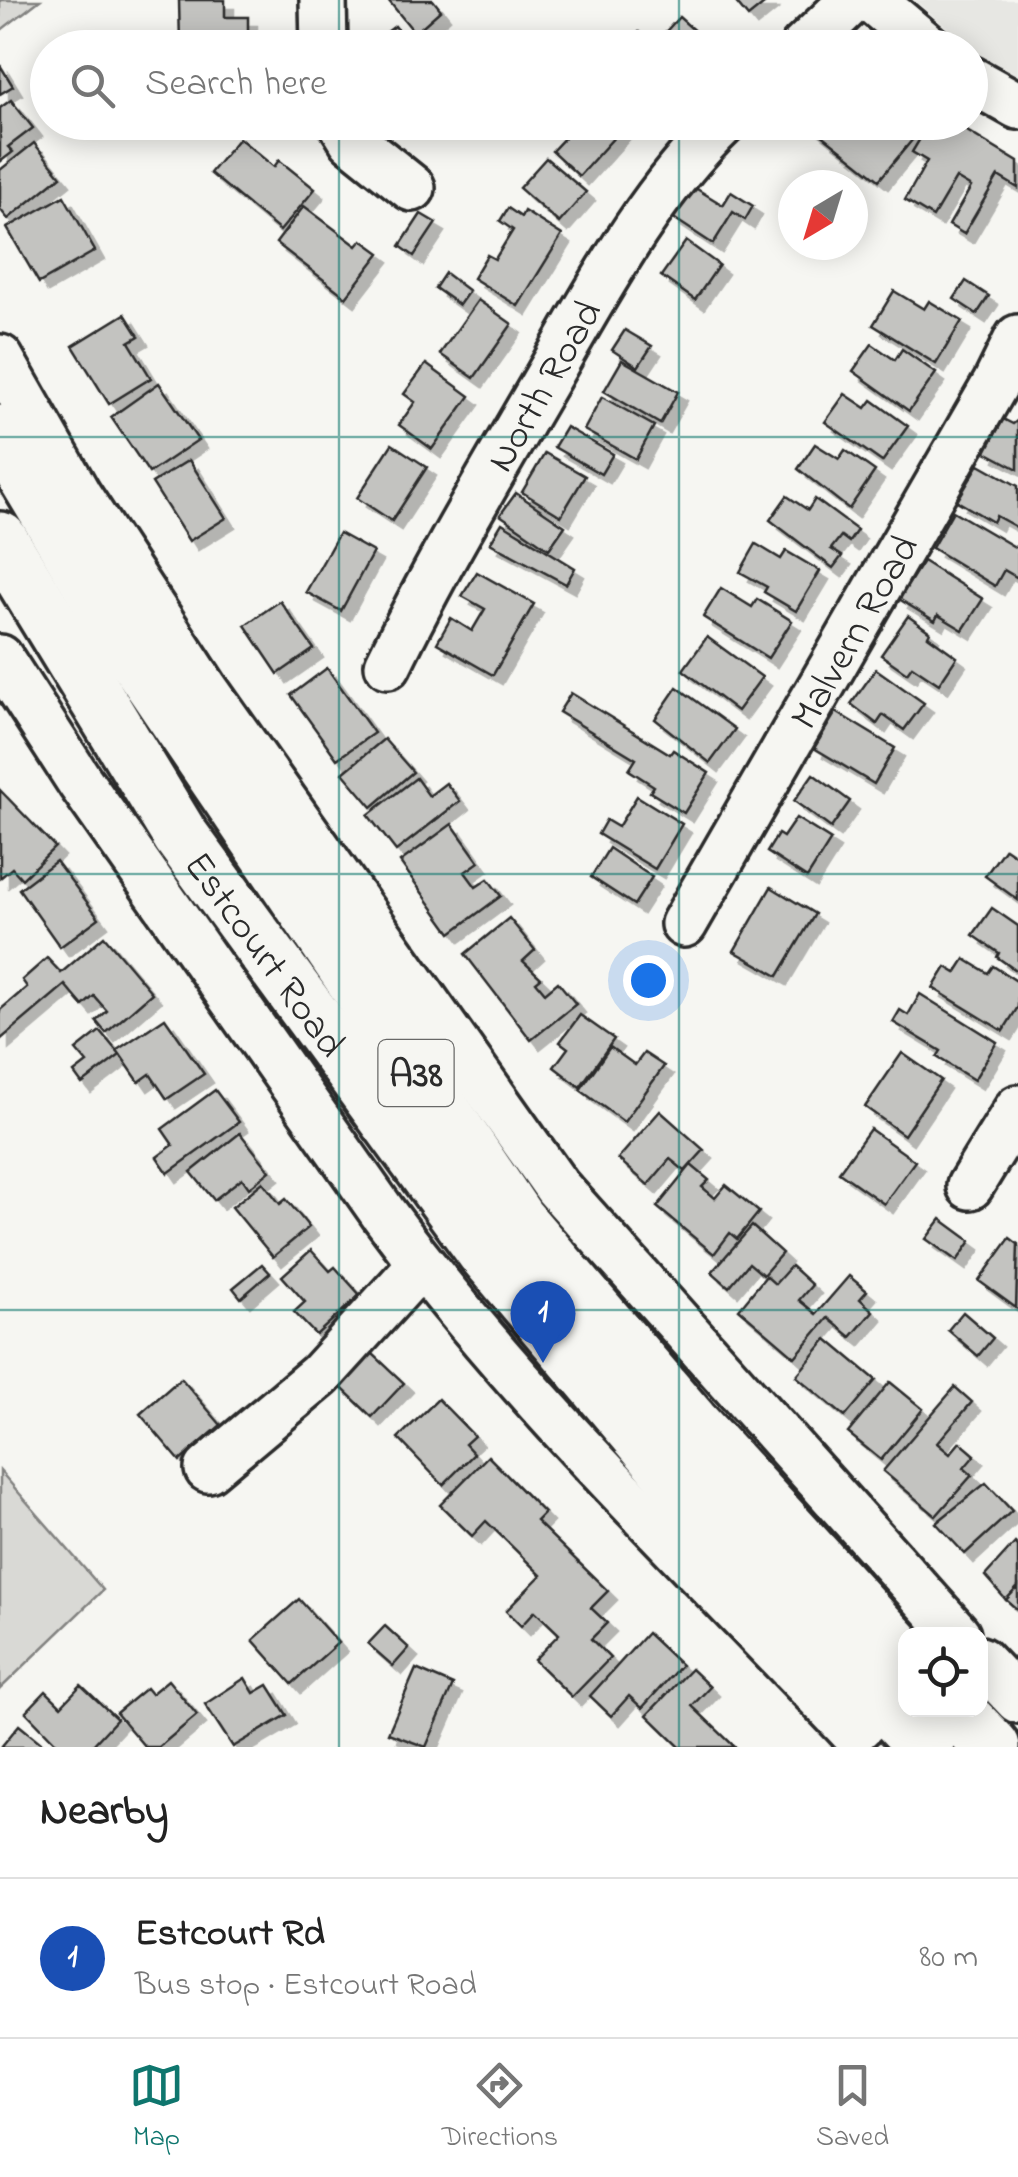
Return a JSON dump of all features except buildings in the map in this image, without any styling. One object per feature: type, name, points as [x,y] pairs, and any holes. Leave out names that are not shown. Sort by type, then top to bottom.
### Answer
[{"type":"main road","name":"Estcourt Road","points":[[0,433],[62,504],[130,650],[517,1220],[692,1423],[879,1705]]},
{"type":"main road","name":"Estcourt Road","points":[[0,540],[180,835],[484,1250],[694,1501],[879,1705],[926,1747]]},
{"type":"main road","points":[[963,1717],[992,1747]]},
{"type":"street","points":[[324,0],[324,30]]},
{"type":"street","points":[[823,30],[854,0]]},
{"type":"street","points":[[872,0],[908,30]]},
{"type":"street","points":[[988,89],[1018,106]]},
{"type":"street","points":[[352,140],[385,184]]},
{"type":"street","name":"North Road","points":[[388,664],[430,578],[631,233],[706,140]]},
{"type":"street","name":"Malvern Road","points":[[684,924],[996,383],[1018,338]]},
{"type":"street","name":"Estcourt Road","points":[[0,358],[62,504],[205,689],[557,1187],[951,1627]]},
{"type":"street","name":"Estcourt Road","points":[[0,658],[80,782],[421,1264],[510,1370],[879,1705]]},
{"type":"street","points":[[970,1186],[1018,1108]]},
{"type":"street","points":[[208,1469],[320,1375],[421,1264]]},
{"type":"street","points":[[988,1668],[1018,1700]]},
{"type":"shaded area","points":[[0,0],[40,0],[0,31]]},
{"type":"shaded area","points":[[914,0],[1018,0],[1018,75],[988,58],[988,30],[950,30]]},
{"type":"shaded area","points":[[0,1471],[103,1590],[0,1689]]},
{"type":"place","name":"Estcourt Rd","points":[[543,1363]]}]
